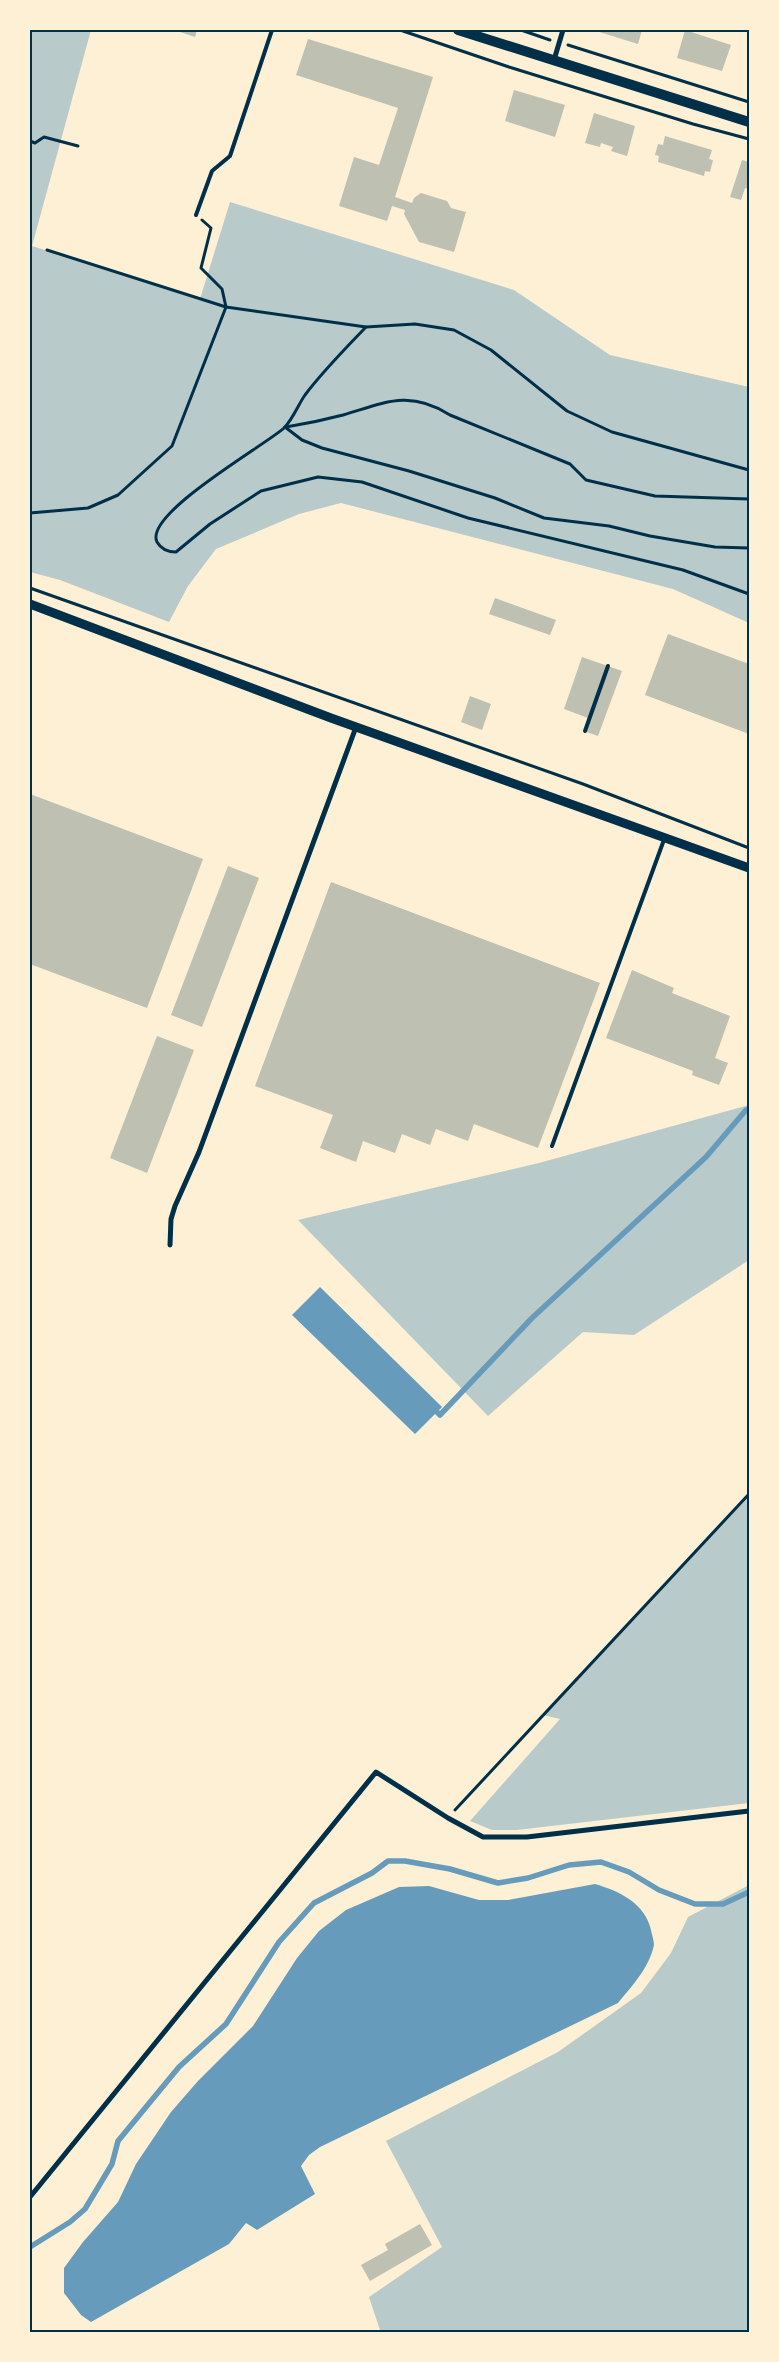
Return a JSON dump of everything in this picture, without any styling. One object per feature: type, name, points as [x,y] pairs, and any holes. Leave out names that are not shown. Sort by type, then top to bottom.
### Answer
[{"type":"main road","points":[[458,30],[749,122]]},
{"type":"street","points":[[554,60],[564,30]]},
{"type":"street","points":[[30,604],[356,727],[749,868]]},
{"type":"street","points":[[170,1245],[171,1219],[175,1206],[199,1152],[356,727]]},
{"type":"street","points":[[30,2198],[376,1772],[448,1818],[483,1837],[527,1837],[749,1811]]},
{"type":"lane","points":[[196,215],[212,171],[230,156],[272,30]]},
{"type":"lane","points":[[585,731],[608,666]]},
{"type":"lane","points":[[552,1146],[665,837]]},
{"type":"path","points":[[400,30],[510,67],[693,124],[749,139]]},
{"type":"path","points":[[521,30],[749,102]]},
{"type":"path","points":[[30,141],[35,143],[44,137],[78,146]]},
{"type":"path","points":[[30,513],[88,508],[118,495],[172,446],[226,307],[222,288],[201,268],[211,228],[196,215]]},
{"type":"path","points":[[46,250],[226,307],[366,327],[415,324],[454,330],[491,350],[567,411],[612,432],[749,470]]},
{"type":"path","points":[[285,427],[304,396],[334,359],[366,327]]},
{"type":"path","points":[[749,499],[655,496],[586,480],[570,464],[450,415],[432,404],[391,401],[320,421],[285,427],[226,466],[182,502],[167,517],[156,536],[160,546],[165,550],[176,552],[210,524],[262,491],[318,478],[362,482],[468,518],[683,570],[749,594]]},
{"type":"path","points":[[285,427],[302,440],[322,448],[409,471],[495,498],[544,518],[609,526],[650,536],[715,547],[749,548]]},
{"type":"path","points":[[30,588],[583,784],[749,848]]},
{"type":"path","points":[[448,1818],[749,1494]]},
{"type":"shaded area","points":[[30,30],[91,30],[32,246],[200,299],[230,202],[514,290],[610,355],[749,387],[749,623],[673,589],[341,503],[299,514],[216,549],[188,586],[169,622],[60,580],[30,572]]},
{"type":"shaded area","points":[[749,1105],[749,1260],[634,1335],[583,1332],[488,1416],[298,1220],[539,1163]]},
{"type":"shaded area","points":[[749,1494],[749,1803],[517,1830],[492,1830],[470,1821],[560,1719],[543,1715]]},
{"type":"shaded area","points":[[749,1885],[749,2332],[379,2332],[380,2330],[369,2297],[442,2247],[386,2141],[558,2052],[641,1993],[671,1953],[688,1917]]},
{"type":"water","points":[[320,1287],[442,1407],[415,1434],[292,1315]]},
{"type":"water","points":[[595,1884],[613,1890],[637,1905],[648,1921],[654,1945],[644,1969],[618,2003],[320,2147],[309,2155],[301,2166],[315,2194],[257,2230],[246,2223],[229,2244],[91,2322],[81,2315],[64,2293],[64,2268],[83,2242],[118,2202],[136,2164],[171,2112],[198,2081],[253,2026],[297,1958],[319,1931],[346,1910],[399,1887],[429,1886],[479,1900],[508,1900]]},
{"type":"building","points":[[174,30],[197,30],[195,37]]},
{"type":"building","points":[[593,30],[642,30],[638,44]]},
{"type":"building","points":[[685,30],[731,45],[722,71],[677,58]]},
{"type":"building","points":[[308,39],[433,77],[395,197],[412,203],[414,198],[421,193],[447,201],[451,208],[466,212],[454,252],[419,242],[404,214],[405,210],[392,206],[387,221],[339,206],[354,157],[379,165],[398,108],[296,75]]},
{"type":"building","points":[[514,90],[565,105],[555,137],[505,121]]},
{"type":"building","points":[[594,113],[635,126],[627,156],[611,151],[613,147],[601,143],[600,147],[585,143]]},
{"type":"building","points":[[665,136],[712,150],[709,159],[713,160],[710,172],[705,171],[704,176],[658,162],[659,156],[655,155],[658,144],[663,145]]},
{"type":"building","points":[[742,160],[749,162],[749,189],[745,188],[741,200],[730,197]]},
{"type":"building","points":[[495,598],[556,620],[550,635],[489,614]]},
{"type":"building","points":[[668,634],[749,664],[749,734],[645,695]]},
{"type":"building","points":[[582,657],[622,671],[598,736],[584,731],[588,718],[564,709]]},
{"type":"building","points":[[470,696],[491,704],[482,730],[461,722]]},
{"type":"building","points":[[30,794],[203,859],[147,1008],[30,964]]},
{"type":"building","points":[[228,866],[259,878],[202,1027],[171,1015]]},
{"type":"building","points":[[331,882],[600,983],[538,1148],[474,1124],[468,1141],[436,1129],[430,1145],[402,1134],[395,1153],[363,1141],[356,1162],[320,1148],[333,1115],[255,1086]]},
{"type":"building","points":[[632,970],[674,988],[672,993],[730,1016],[715,1058],[728,1063],[719,1085],[692,1075],[693,1071],[606,1038]]},
{"type":"building","points":[[157,1036],[194,1050],[147,1173],[110,1158]]},
{"type":"building","points":[[420,2224],[432,2245],[370,2281],[361,2265],[388,2250],[385,2244]]},
{"type":"waterway","points":[[437,1412],[440,1415],[532,1318],[706,1157],[746,1110],[749,1109]]},
{"type":"waterway","points":[[30,2247],[70,2222],[85,2209],[112,2164],[118,2141],[179,2067],[226,2024],[279,1942],[314,1903],[372,1873],[388,1861],[405,1861],[450,1869],[498,1883],[528,1878],[569,1865],[601,1862],[629,1872],[659,1890],[695,1904],[723,1904],[749,1892]]}]
